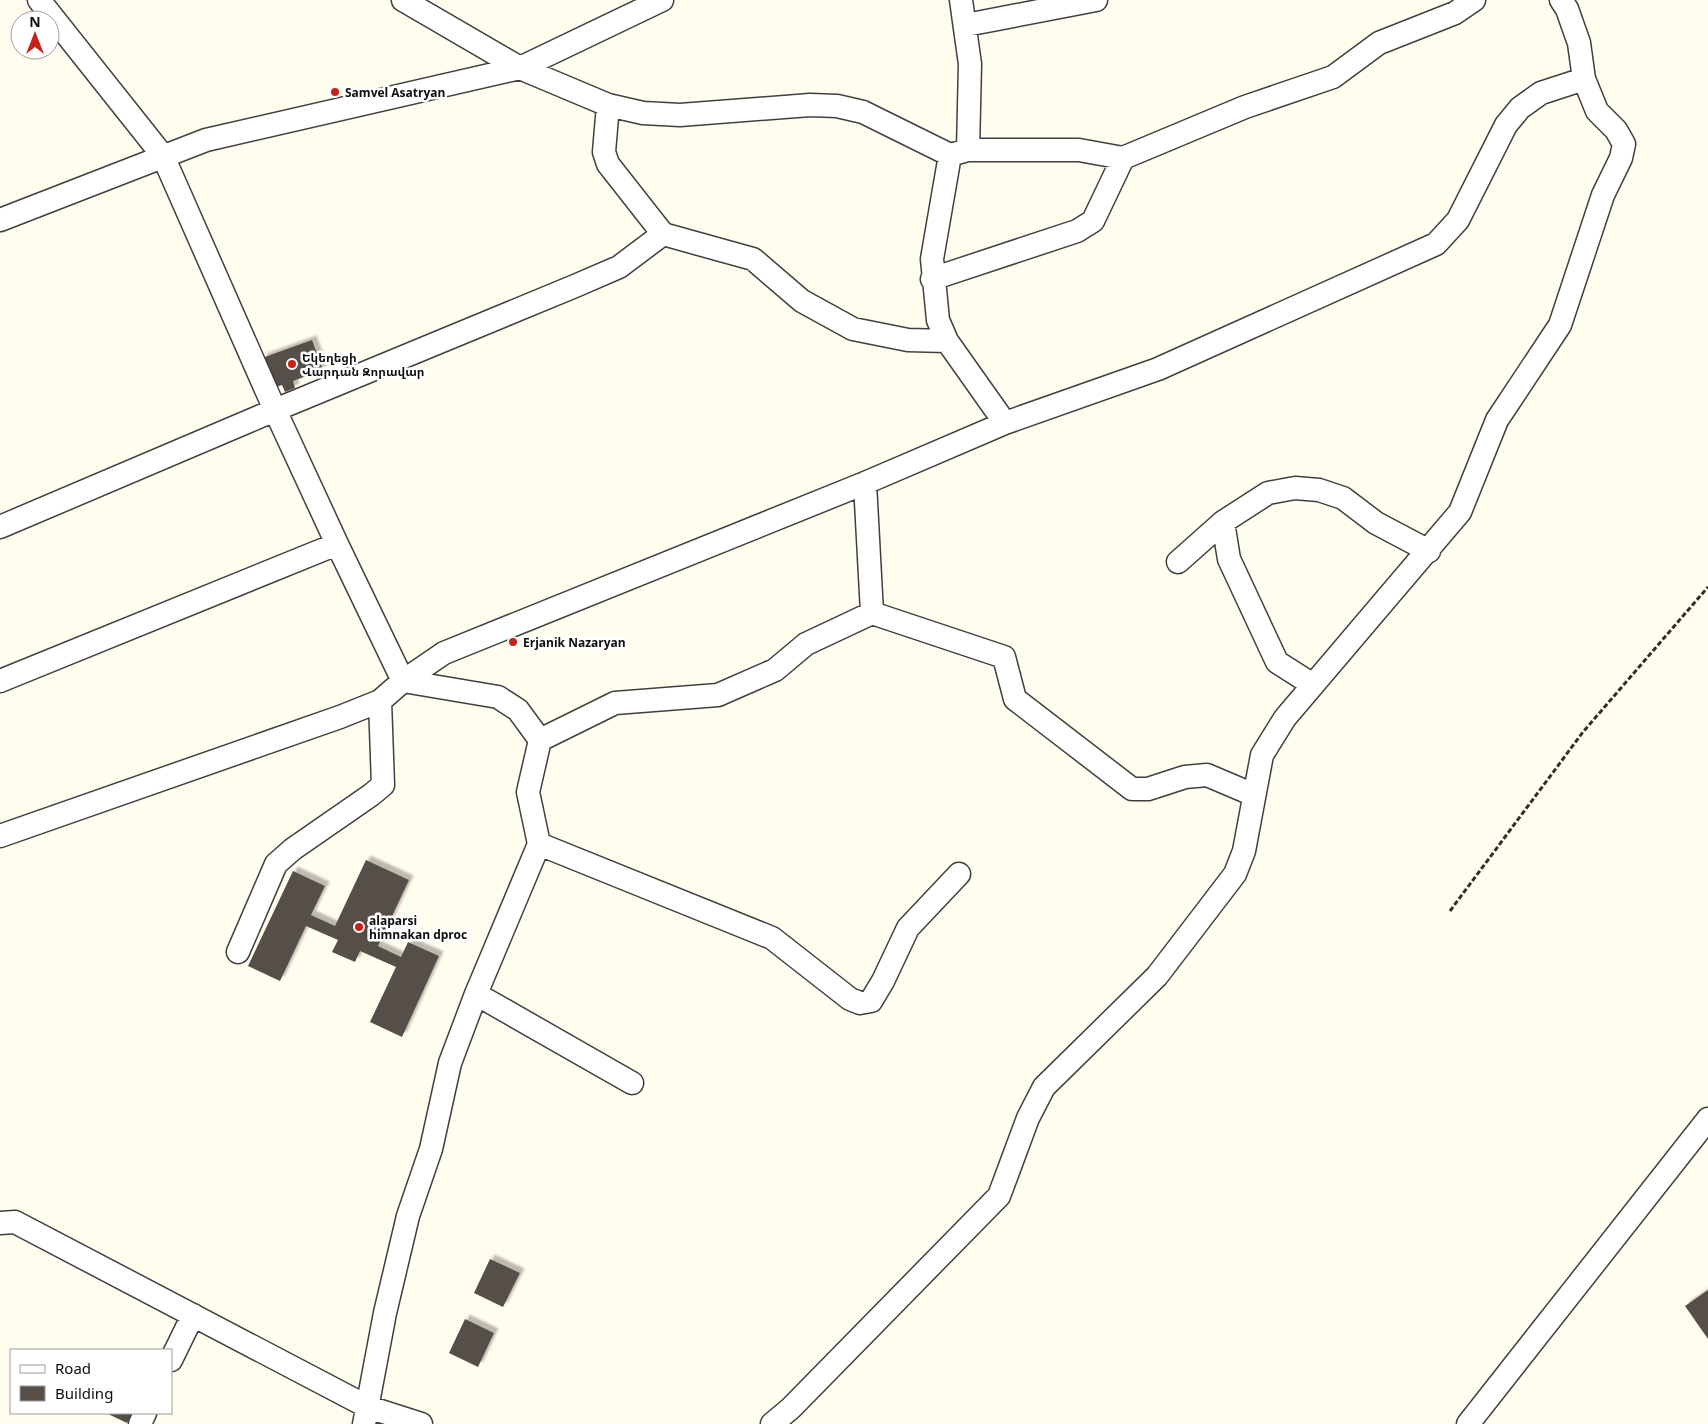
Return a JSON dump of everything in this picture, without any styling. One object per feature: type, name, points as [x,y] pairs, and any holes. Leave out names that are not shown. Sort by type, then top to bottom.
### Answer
[{"type":"street","points":[[39,0],[163,156],[275,410],[403,681]]},
{"type":"street","points":[[403,0],[520,68],[608,105],[643,114],[680,115],[810,105],[837,106],[863,112],[959,153],[1079,150],[1123,158],[1245,107],[1333,78],[1379,42],[1455,13],[1474,0]]},
{"type":"street","points":[[0,220],[206,140],[520,68],[662,0]]},
{"type":"street","points":[[962,0],[970,64],[959,153],[932,259],[932,279],[938,320],[947,341],[1005,423]]},
{"type":"street","points":[[966,25],[1096,0]]},
{"type":"street","points":[[772,1424],[791,1408],[999,1196],[1028,1118],[1044,1087],[1156,976],[1234,874],[1244,850],[1262,755],[1285,718],[1429,551],[1460,512],[1497,420],[1560,325],[1603,194],[1621,158],[1624,144],[1616,130],[1596,111],[1584,79],[1580,43],[1567,9],[1561,0]]},
{"type":"street","points":[[0,836],[380,702],[403,681],[444,653],[865,483],[1005,423],[1158,369],[1436,244],[1458,220],[1506,125],[1520,108],[1541,92],[1584,79]]},
{"type":"street","points":[[608,105],[604,152],[608,164],[663,234],[753,259],[802,301],[853,329],[908,340],[947,341]]},
{"type":"street","points":[[932,279],[1077,231],[1093,221],[1123,158]]},
{"type":"street","points":[[0,527],[619,266],[663,234]]},
{"type":"street","points":[[865,483],[872,613]]},
{"type":"street","points":[[1178,562],[1223,522],[1268,493],[1296,488],[1320,490],[1343,498],[1376,523],[1429,551]]},
{"type":"street","points":[[1223,522],[1229,559],[1277,662],[1313,685]]},
{"type":"street","points":[[0,681],[337,544]]},
{"type":"street","points":[[540,740],[615,703],[718,695],[775,670],[806,644],[872,613],[1004,657],[1015,699],[1132,789],[1148,789],[1185,777],[1207,775],[1254,795]]},
{"type":"street","points":[[366,1415],[385,1313],[408,1216],[431,1149],[450,1063],[476,994],[539,844],[528,792],[540,740],[518,710],[498,697],[403,681]]},
{"type":"street","points":[[238,952],[276,864],[293,849],[371,796],[383,785],[380,702]]},
{"type":"street","points":[[539,844],[772,938],[850,999],[860,1003],[871,1001],[883,981],[908,928],[959,874]]},
{"type":"street","points":[[476,994],[632,1083]]},
{"type":"street","points":[[1468,1424],[1708,1119]]},
{"type":"street","points":[[0,1223],[15,1222],[193,1315],[366,1415],[421,1424]]},
{"type":"street","points":[[172,1358],[193,1315]]},
{"type":"path","points":[[1450,911],[1583,732],[1708,587]]},
{"type":"building","name":"Եկեղեցի Վարդան Զորավար","points":[[312,340],[323,370],[293,381],[295,388],[285,392],[282,385],[273,388],[262,358]]},
{"type":"building","points":[[366,860],[409,880],[378,946],[401,957],[408,942],[439,956],[402,1037],[370,1022],[396,967],[360,951],[355,962],[332,952],[338,940],[306,926],[280,981],[248,966],[293,871],[325,886],[311,915],[335,926]]},
{"type":"building","points":[[490,1259],[520,1273],[503,1307],[474,1293]]},
{"type":"building","points":[[1708,1290],[1708,1339],[1685,1306]]},
{"type":"building","points":[[465,1319],[494,1333],[478,1367],[449,1353]]},
{"type":"building","points":[[108,1414],[132,1414],[127,1423]]},
{"type":"place","name":"Samvel Asatryan","points":[[335,92]]},
{"type":"place","name":"Եկեղեցի Վարդան Զորավար","points":[[292,364]]},
{"type":"place","name":"Erjanik Nazaryan","points":[[513,642]]},
{"type":"place","name":"alaparsi himnakan dproc","points":[[359,927]]}]
